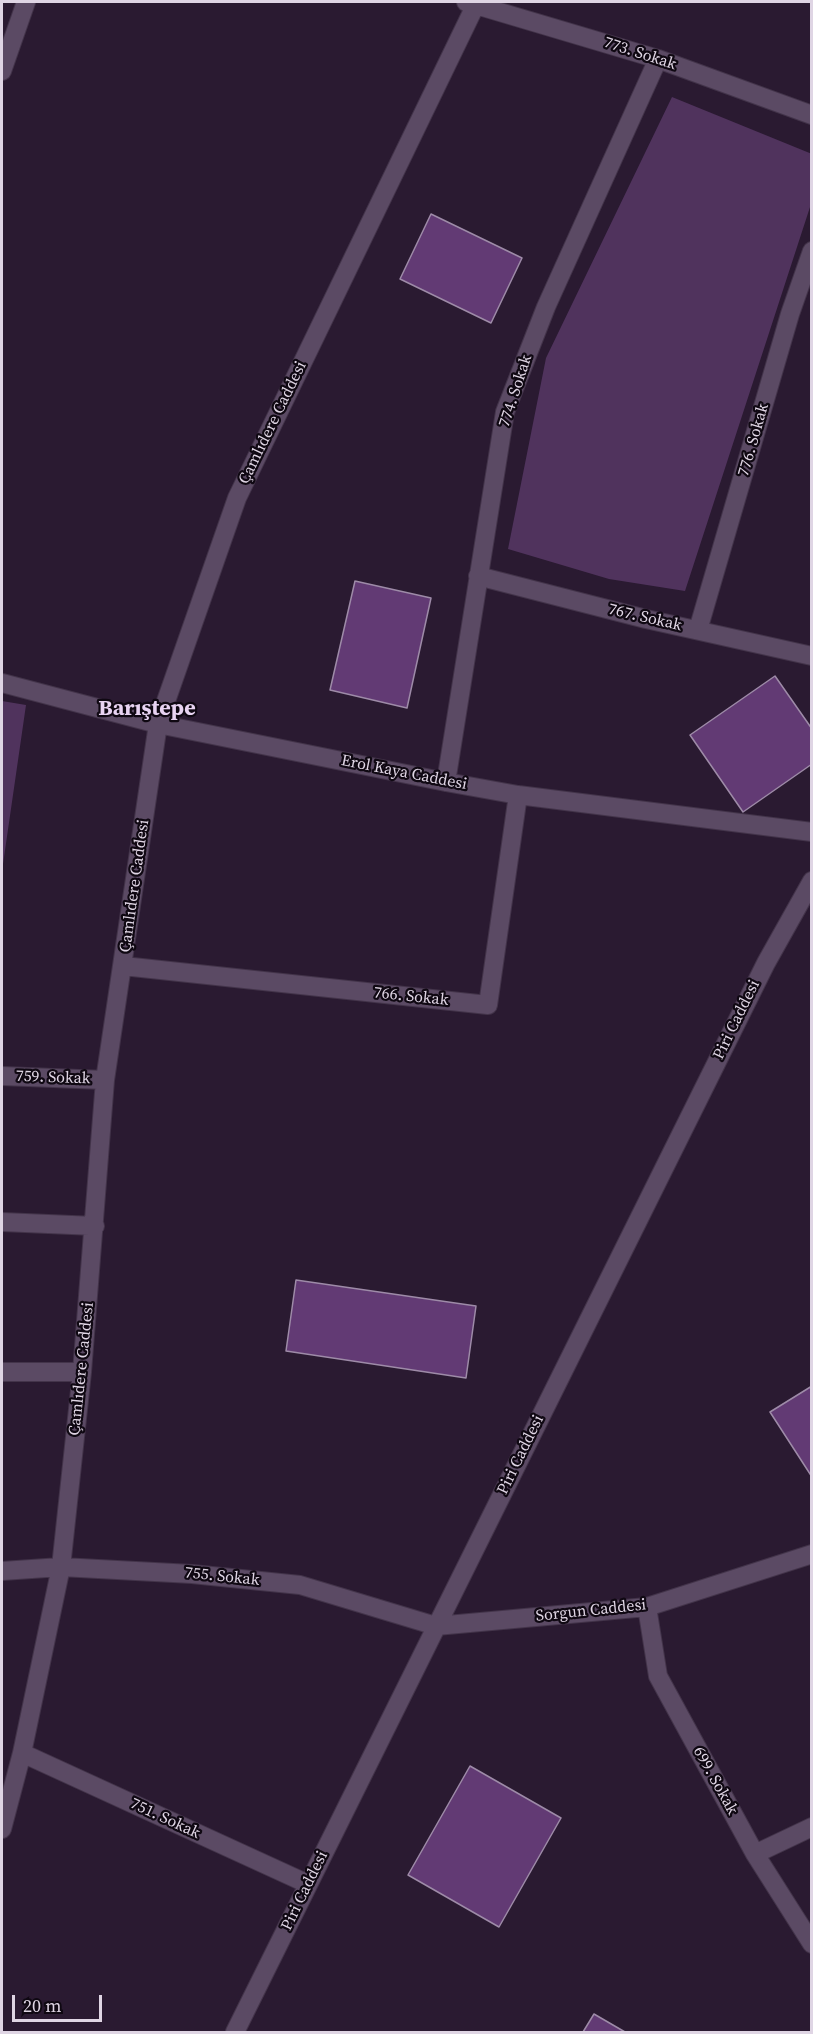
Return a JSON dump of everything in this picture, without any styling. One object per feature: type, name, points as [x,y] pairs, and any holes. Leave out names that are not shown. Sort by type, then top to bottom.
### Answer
[{"type":"street","points":[[2,71],[26,2]]},
{"type":"street","name":"773. Sokak","points":[[473,2],[658,59],[812,115]]},
{"type":"street","name":"Çamlıdere Caddesi","points":[[2,1829],[22,1754],[61,1567],[82,1372],[105,1080],[158,724],[237,498],[473,2]]},
{"type":"street","name":"774. Sokak","points":[[446,782],[505,412],[546,307],[658,59]]},
{"type":"street","name":"776. Sokak","points":[[698,630],[790,314],[812,251]]},
{"type":"street","name":"767. Sokak","points":[[478,576],[812,656]]},
{"type":"street","name":"Erol Kaya Caddesi","points":[[2,683],[158,724],[446,782],[518,795],[812,832]]},
{"type":"street","name":"766. Sokak","points":[[123,966],[488,1005],[518,795]]},
{"type":"street","name":"Piri Caddesi","points":[[235,2032],[766,963],[812,881]]},
{"type":"street","name":"759. Sokak","points":[[2,1076],[105,1080]]},
{"type":"street","points":[[2,1222],[95,1226]]},
{"type":"street","points":[[2,1372],[82,1372]]},
{"type":"street","name":"Sorgun Caddesi","points":[[436,1626],[647,1607],[812,1554]]},
{"type":"street","name":"755. Sokak","points":[[2,1571],[61,1567],[192,1574],[300,1586],[436,1626]]},
{"type":"street","name":"699. Sokak","points":[[647,1607],[658,1676],[755,1854],[812,1944]]},
{"type":"street","name":"751. Sokak","points":[[22,1754],[309,1884]]},
{"type":"street","points":[[755,1854],[812,1827]]},
{"type":"shaded area","points":[[672,97],[812,154],[811,204],[685,591],[609,579],[508,549],[546,358]]},
{"type":"shaded area","points":[[2,701],[26,705],[2,871]]},
{"type":"building","points":[[431,214],[522,258],[491,323],[400,279]]},
{"type":"building","points":[[355,581],[431,598],[407,708],[330,690]]},
{"type":"building","points":[[775,676],[812,729],[812,764],[743,812],[690,735]]},
{"type":"building","points":[[296,1280],[476,1306],[466,1378],[286,1351]]},
{"type":"building","points":[[812,1386],[812,1477],[770,1412]]},
{"type":"building","points":[[470,1766],[561,1818],[499,1927],[408,1875]]},
{"type":"building","points":[[594,2014],[625,2032],[583,2032]]},
{"type":"district","name":"Barıştepe","points":[[147,709]]}]
